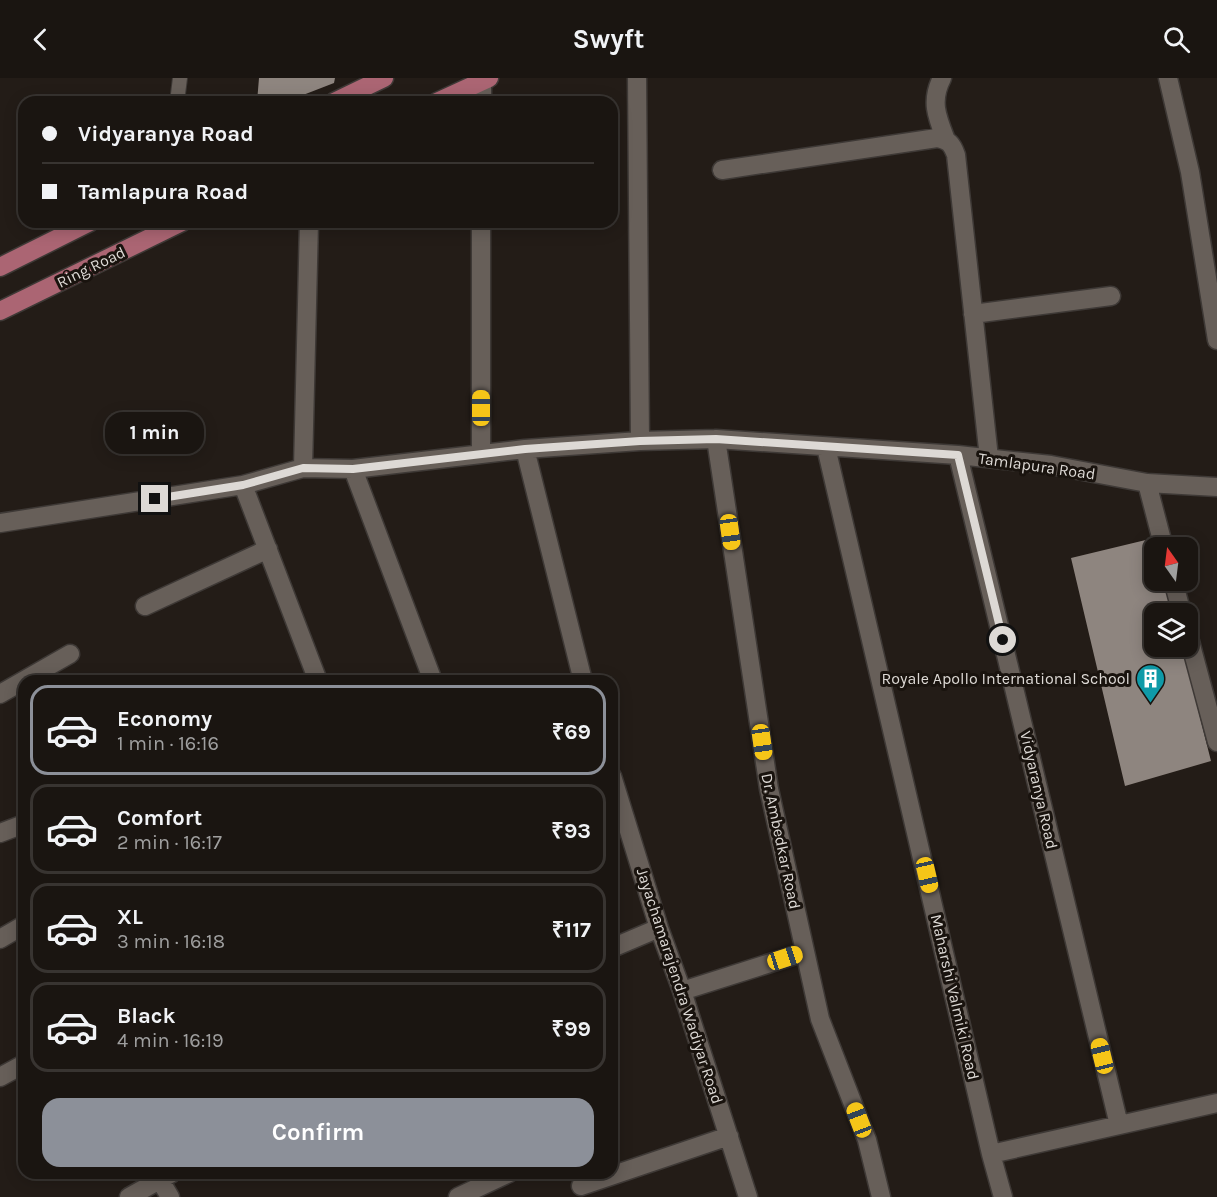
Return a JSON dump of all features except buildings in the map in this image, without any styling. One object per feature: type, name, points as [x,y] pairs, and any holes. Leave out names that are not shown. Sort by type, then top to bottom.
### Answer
[{"type":"main road","points":[[351,86],[384,78]]},
{"type":"main road","points":[[450,96],[485,80]]},
{"type":"main road","points":[[2,264],[77,228]]},
{"type":"main road","name":"Ring Road","points":[[0,311],[170,228]]},
{"type":"street","points":[[637,78],[640,441]]},
{"type":"street","points":[[942,78],[936,91],[935,104],[946,140],[956,155],[989,458]]},
{"type":"street","points":[[1168,78],[1190,172],[1217,340]]},
{"type":"street","points":[[483,96],[485,80]]},
{"type":"street","points":[[722,170],[937,138],[946,140]]},
{"type":"street","points":[[303,468],[309,228]]},
{"type":"street","points":[[481,228],[481,454]]},
{"type":"street","points":[[973,314],[1111,296]]},
{"type":"street","name":"Tamlapura Road","points":[[0,522],[243,485],[303,468],[353,469],[525,449],[640,441],[716,439],[958,455],[1051,465],[1147,483],[1217,487]]},
{"type":"street","name":"Dr. Ambedkar Road","points":[[716,439],[769,789],[820,1019],[867,1140],[881,1197]]},
{"type":"street","name":"Maharshi Valmiki Road","points":[[826,447],[991,1154],[1003,1197]]},
{"type":"street","points":[[525,449],[582,675]]},
{"type":"street","name":"Vidyaranya Road","points":[[958,455],[1119,1125]]},
{"type":"street","points":[[353,469],[431,675]]},
{"type":"street","points":[[1147,483],[1161,537]]},
{"type":"street","points":[[243,485],[316,675]]},
{"type":"street","points":[[145,606],[268,549]]},
{"type":"street","points":[[33,675],[70,654]]},
{"type":"street","points":[[1194,657],[1217,742]]},
{"type":"street","points":[[0,694],[18,684]]},
{"type":"street","name":"Jayachamarajendra Wadiyar Road","points":[[618,800],[748,1197]]},
{"type":"street","points":[[0,833],[18,826]]},
{"type":"street","points":[[0,939],[18,928]]},
{"type":"street","points":[[618,945],[659,928]]},
{"type":"street","points":[[682,992],[805,952]]},
{"type":"street","points":[[0,1077],[18,1067]]},
{"type":"street","points":[[991,1154],[1217,1104]]},
{"type":"street","points":[[618,1173],[729,1136]]},
{"type":"street","points":[[129,1197],[162,1179]]},
{"type":"street","points":[[166,1179],[170,1197]]},
{"type":"street","points":[[458,1197],[496,1179]]},
{"type":"street","points":[[581,1185],[599,1179]]},
{"type":"lane","points":[[178,96],[180,78]]},
{"type":"place","name":"Royale Apollo International School","points":[[1151,704]]},
{"type":"route","points":[[155,499],[243,485],[303,468],[353,469],[525,449],[640,441],[716,439],[958,455],[1003,640]]}]
